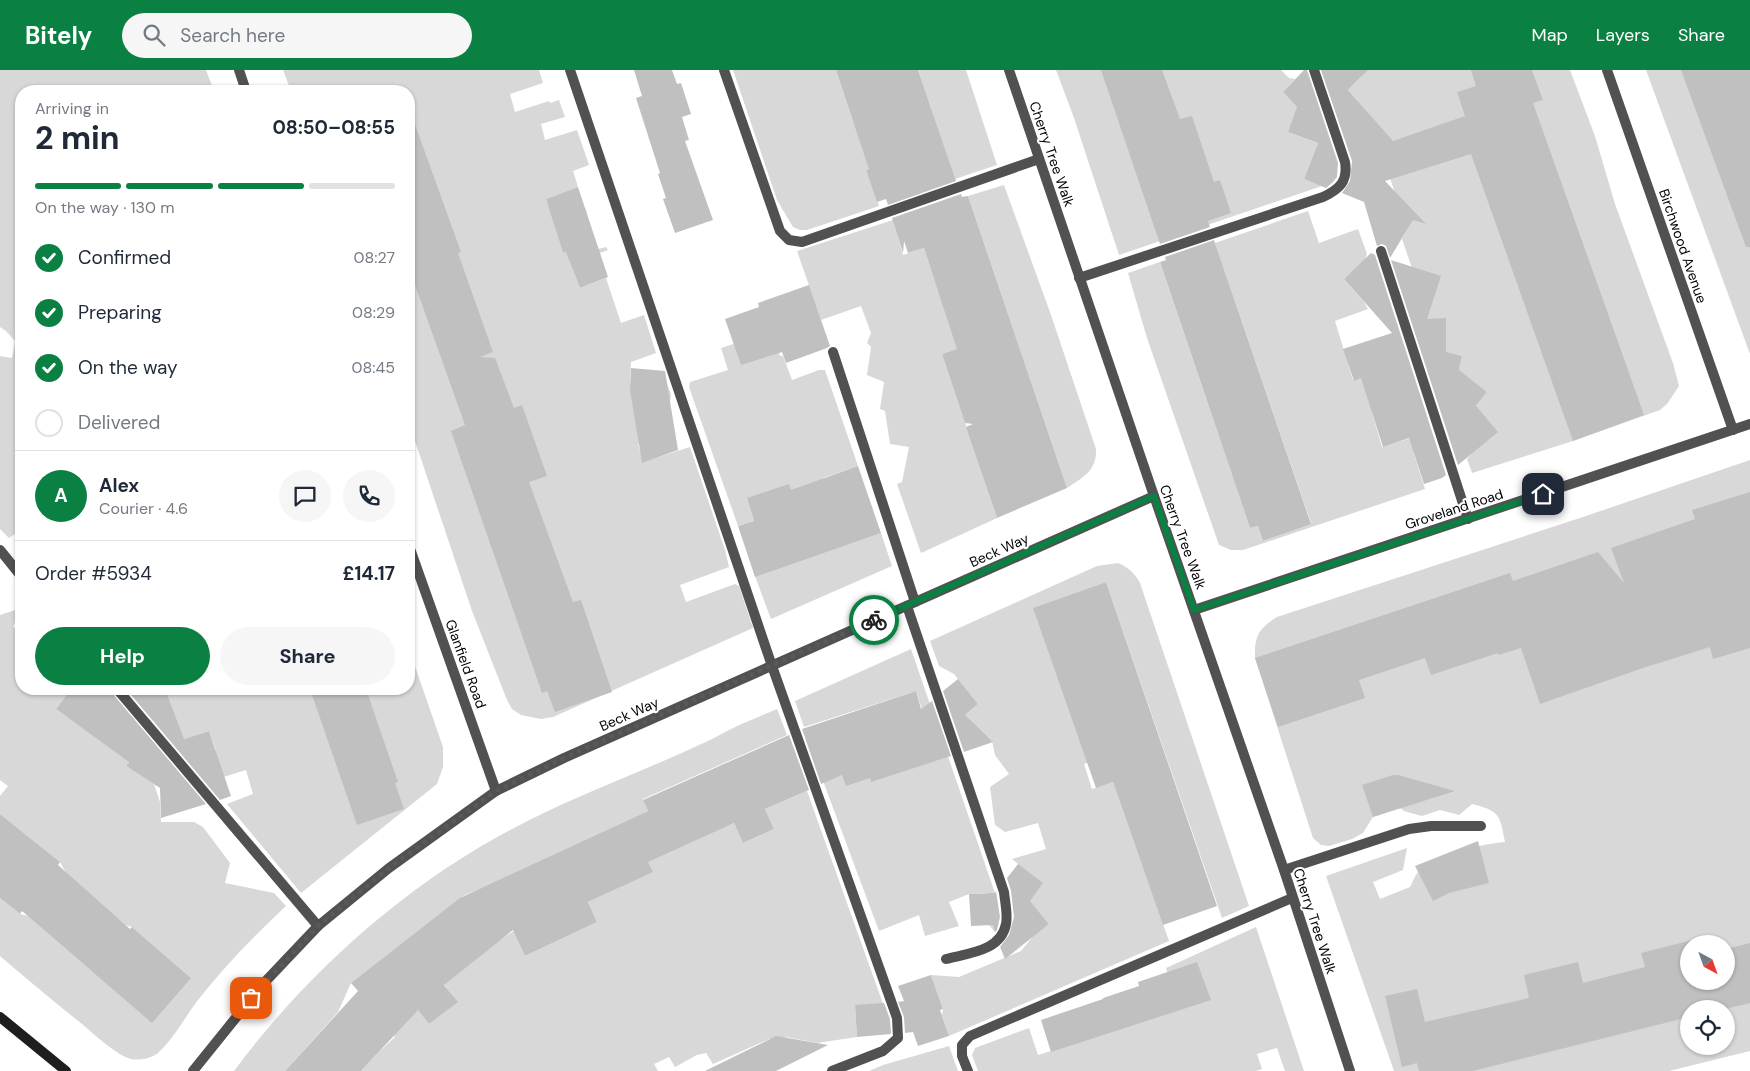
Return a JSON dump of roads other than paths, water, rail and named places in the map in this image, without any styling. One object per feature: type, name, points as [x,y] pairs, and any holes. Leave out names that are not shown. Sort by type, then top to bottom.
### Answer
[{"type":"street","points":[[239,70],[244,85]]},
{"type":"street","points":[[570,70],[772,666],[898,1018],[898,1038],[883,1050],[832,1071]]},
{"type":"street","points":[[724,70],[780,231],[789,240],[802,242],[1040,159]]},
{"type":"street","name":"Cherry Tree Walk","points":[[1009,70],[1284,870],[1350,1071]]},
{"type":"street","points":[[1079,278],[1323,197],[1336,191],[1346,172],[1345,162],[1314,70]]},
{"type":"street","name":"Birchwood Avenue","points":[[1607,70],[1733,430]]},
{"type":"street","points":[[1381,251],[1468,519]]},
{"type":"street","points":[[833,352],[911,604],[1004,892],[1006,924],[998,941],[990,947],[946,959]]},
{"type":"street","name":"Groveland Road","points":[[1194,610],[1750,424]]},
{"type":"street","name":"Beck Way","points":[[193,1071],[263,984],[318,926],[389,868],[496,791],[564,758],[1154,496]]},
{"type":"street","points":[[0,550],[15,569]]},
{"type":"street","name":"Glanfield Road","points":[[415,563],[496,791]]},
{"type":"street","points":[[122,695],[318,926]]},
{"type":"street","points":[[1284,870],[1409,829],[1431,826],[1481,826]]},
{"type":"street","points":[[968,1071],[962,1056],[962,1045],[970,1036],[1292,898]]},
{"type":"street","points":[[0,1017],[66,1071]]}]
